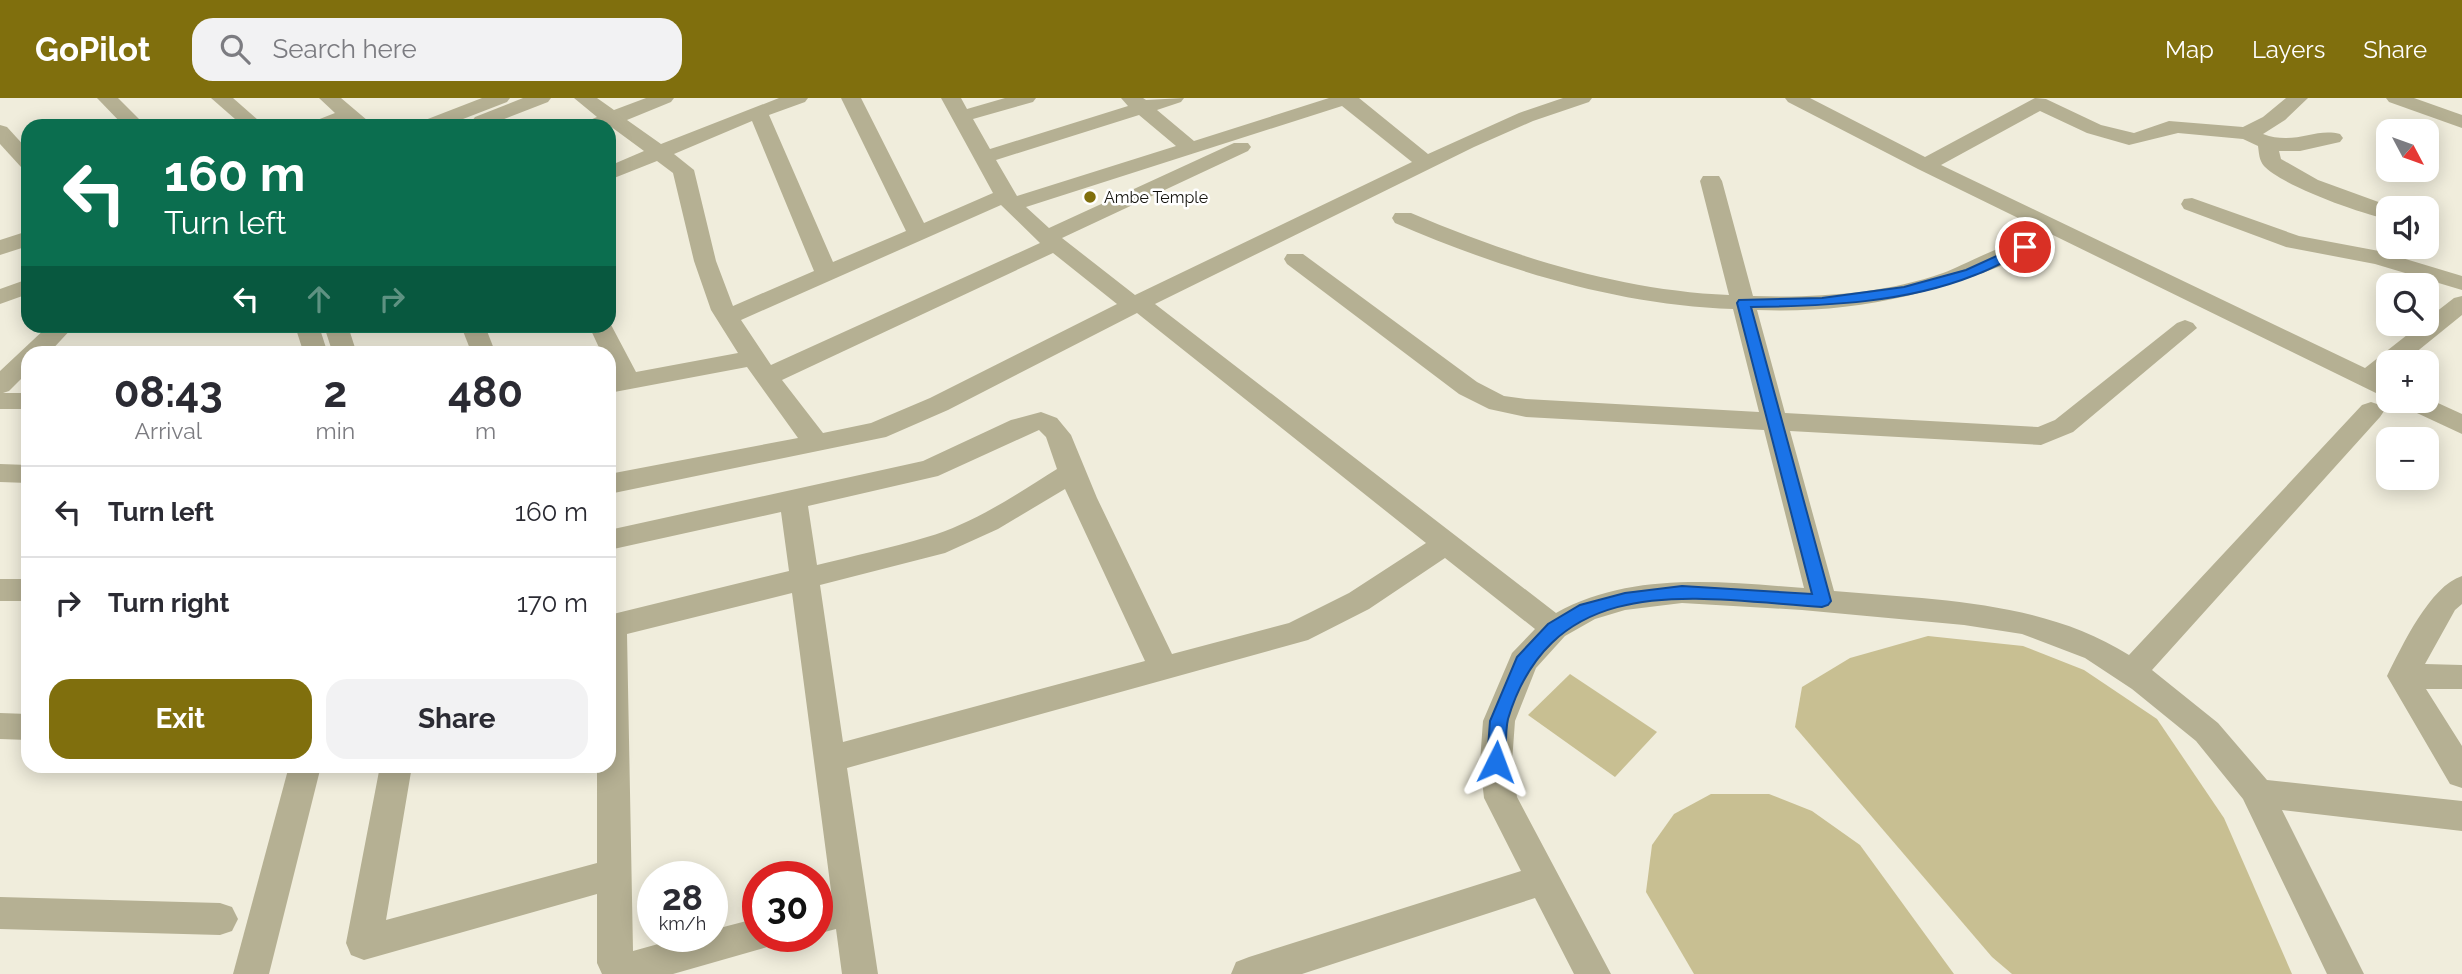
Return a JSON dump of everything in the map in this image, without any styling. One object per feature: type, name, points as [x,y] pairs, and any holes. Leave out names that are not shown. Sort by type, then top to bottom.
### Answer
[{"type":"street","points":[[90,98],[112,119]]},
{"type":"street","points":[[107,98],[129,119]]},
{"type":"street","points":[[221,98],[246,119]]},
{"type":"street","points":[[329,98],[355,119]]},
{"type":"street","points":[[445,119],[500,98]]},
{"type":"street","points":[[487,119],[541,98]]},
{"type":"street","points":[[584,98],[599,119]]},
{"type":"street","points":[[609,119],[664,98]]},
{"type":"street","points":[[616,171],[798,98]]},
{"type":"street","points":[[851,98],[919,234]]},
{"type":"street","points":[[951,98],[1030,225],[1056,238],[1554,628]]},
{"type":"street","points":[[1014,198],[997,154],[967,106],[1027,98]]},
{"type":"street","points":[[997,154],[1136,103],[1174,98]]},
{"type":"street","points":[[1346,98],[1426,163]]},
{"type":"street","points":[[728,317],[919,234],[1014,198],[1190,148],[1346,98]]},
{"type":"street","points":[[619,383],[760,368],[1056,238],[1346,98]]},
{"type":"street","points":[[616,483],[877,431],[939,404],[1426,163],[1526,117],[1582,98]]},
{"type":"street","points":[[1795,98],[1830,107],[1925,165],[2367,379],[2376,394]]},
{"type":"street","points":[[2011,98],[2039,103],[2114,136],[2131,140],[2172,126],[2243,133],[2286,147],[2333,138]]},
{"type":"street","points":[[2243,133],[2253,130],[2280,113],[2298,98]]},
{"type":"street","points":[[2396,98],[2462,122]]},
{"type":"street","points":[[1136,103],[1190,148]]},
{"type":"street","points":[[1925,165],[2039,103]]},
{"type":"street","points":[[758,112],[827,274]]},
{"type":"street","points":[[616,130],[660,152],[682,170],[705,261],[728,317],[760,368],[817,444]]},
{"type":"street","points":[[0,131],[21,155]]},
{"type":"street","points":[[2268,143],[2269,156],[2274,164],[2298,177],[2376,208]]},
{"type":"street","points":[[1712,181],[1822,601]]},
{"type":"street","points":[[2192,204],[2294,242],[2379,258],[2462,284]]},
{"type":"street","points":[[1403,218],[1458,244],[1580,280],[1674,296],[1744,303],[1822,302],[1905,291],[1970,273],[2025,247]]},
{"type":"street","points":[[0,248],[21,240]]},
{"type":"street","points":[[1295,260],[1468,388],[1497,403],[1526,408],[2041,436],[2064,426],[2185,328]]},
{"type":"street","points":[[0,297],[21,289]]},
{"type":"street","points":[[2439,321],[2462,303]]},
{"type":"street","points":[[2439,324],[2462,335]]},
{"type":"street","points":[[41,346],[55,333]]},
{"type":"street","points":[[2367,379],[2421,336]]},
{"type":"street","points":[[0,385],[21,365]]},
{"type":"street","points":[[0,401],[21,401]]},
{"type":"street","points":[[2132,673],[2376,404]]},
{"type":"street","points":[[2438,413],[2462,425]]},
{"type":"street","points":[[616,538],[929,469],[951,462],[1017,426],[1033,421],[1050,425],[1164,668]]},
{"type":"street","points":[[616,626],[936,546],[976,530],[1017,508],[1071,472]]},
{"type":"street","points":[[0,473],[21,474]]},
{"type":"street","points":[[793,499],[860,974]]},
{"type":"street","points":[[830,759],[1297,632],[1359,601],[1447,543]]},
{"type":"street","points":[[2402,676],[2445,602],[2462,587]]},
{"type":"street","points":[[0,590],[21,590]]},
{"type":"street","points":[[1593,974],[1501,798],[1496,762],[1499,721],[1523,662],[1554,628],[1586,610],[1625,599],[1682,592],[1964,614],[2025,623],[2096,650],[2132,673],[2207,732],[2257,793],[2346,974]]},
{"type":"street","points":[[2402,676],[2462,677]]},
{"type":"street","points":[[2402,676],[2453,747],[2462,774]]},
{"type":"street","points":[[0,726],[21,727]]},
{"type":"street","points":[[251,974],[303,773]]},
{"type":"street","points":[[395,773],[364,943],[616,873]]},
{"type":"street","points":[[614,773],[615,963],[621,970],[742,938]]},
{"type":"street","points":[[2257,793],[2462,816]]},
{"type":"street","points":[[1249,974],[1542,880]]},
{"type":"street","points":[[833,914],[851,909]]},
{"type":"street","points":[[0,913],[220,919]]},
{"type":"shaded area","points":[[1928,636],[2023,646],[2084,670],[2157,719],[2224,818],[2292,974],[2012,974],[1992,957],[1795,727],[1802,687],[1850,658]]},
{"type":"shaded area","points":[[1570,674],[1657,732],[1615,777],[1528,715]]},
{"type":"shaded area","points":[[1711,794],[1769,794],[1812,811],[1860,845],[1954,974],[1694,974],[1646,892],[1652,845],[1674,814]]},
{"type":"place","name":"Ambe Temple","points":[[1090,197]]},
{"type":"route","points":[[1496,762],[1499,721],[1523,662],[1554,628],[1586,610],[1625,599],[1682,592],[1822,601],[1744,303],[1822,302],[1905,291],[1970,273],[2025,247]]}]
